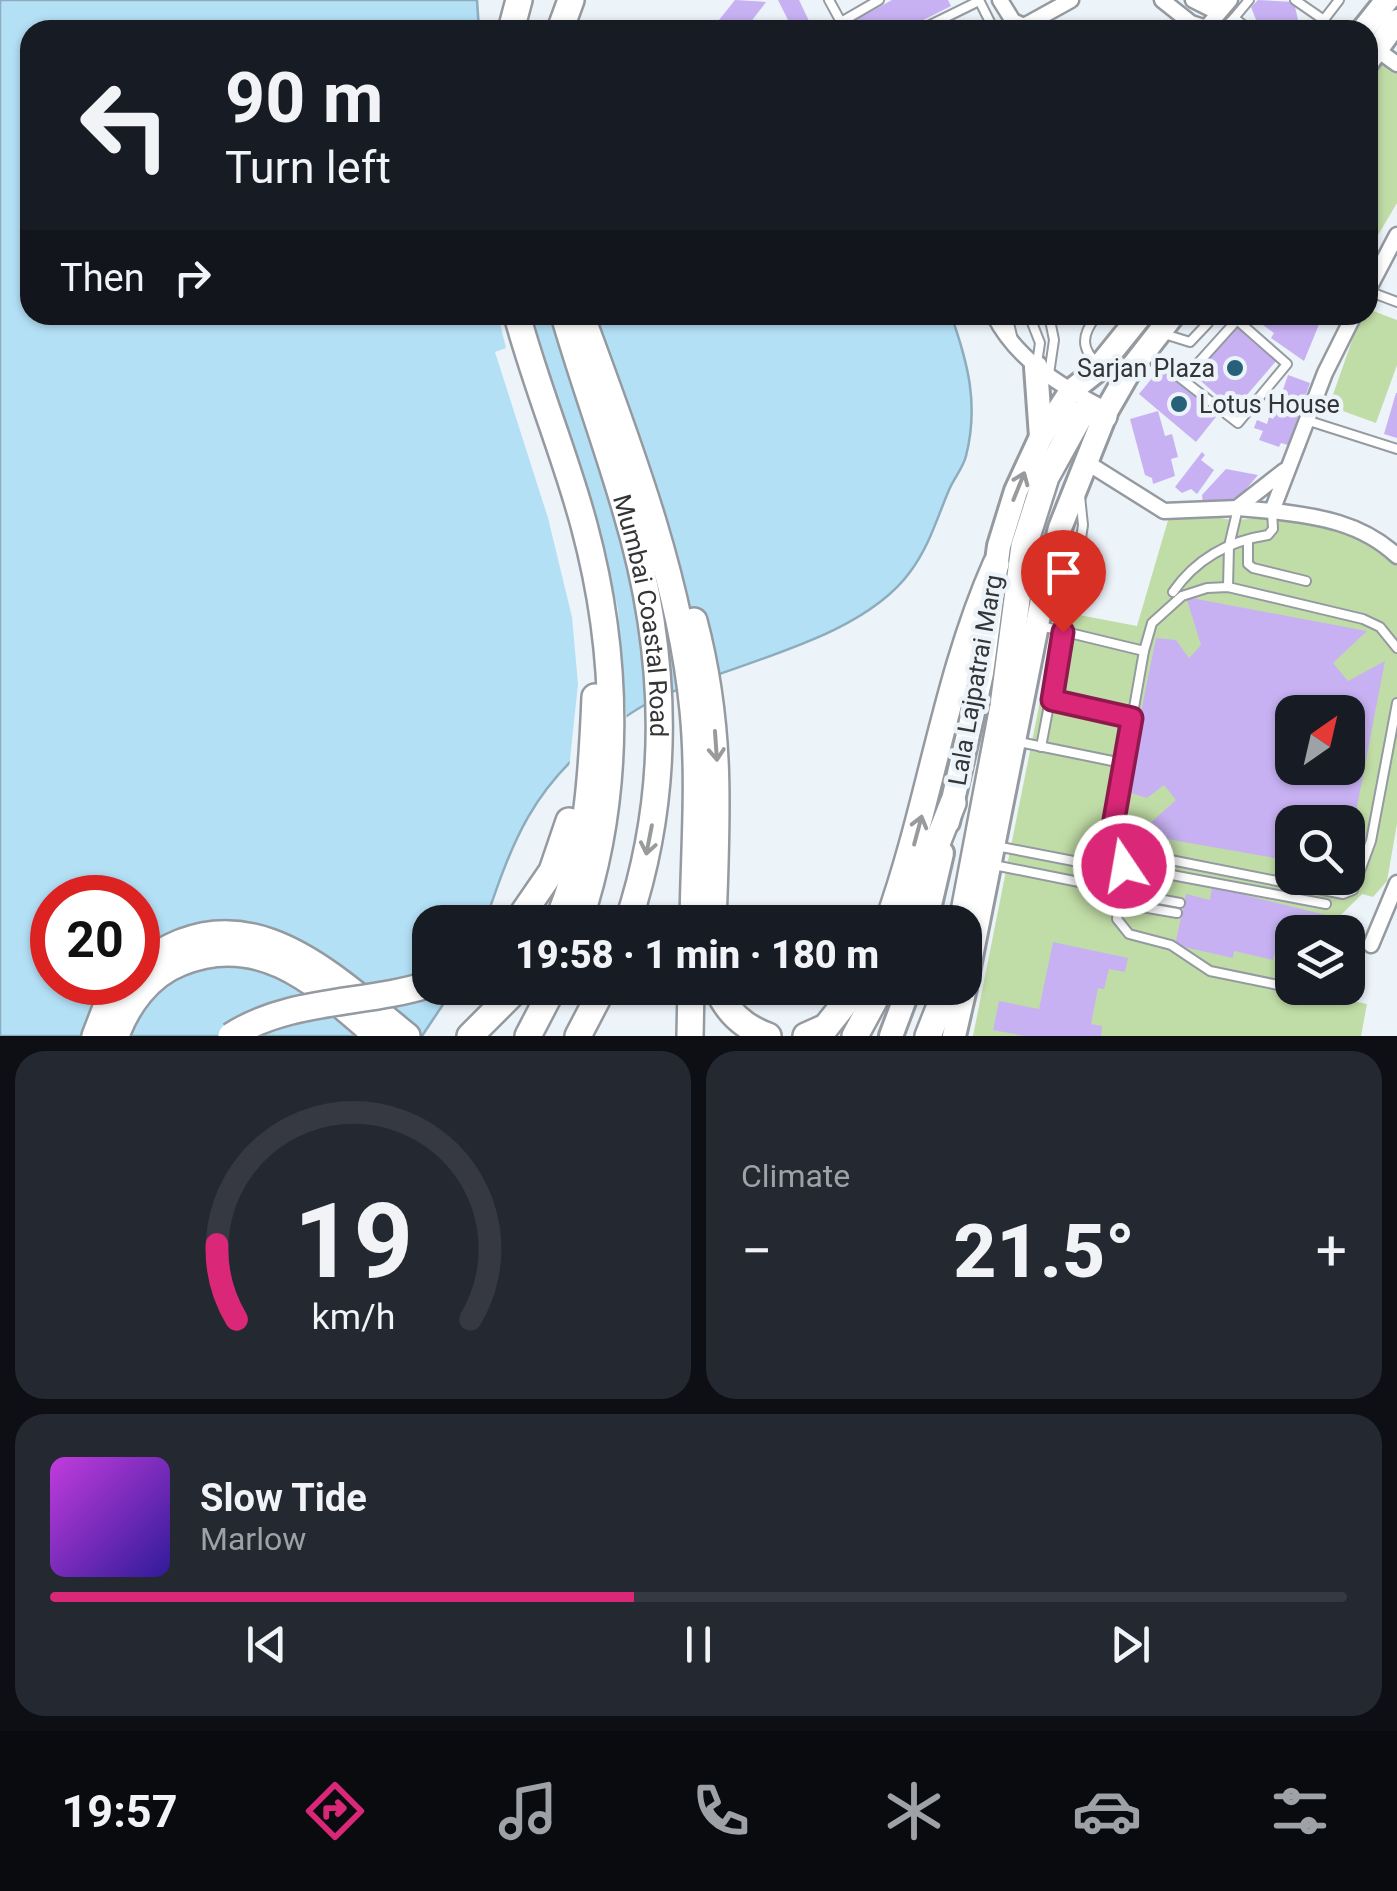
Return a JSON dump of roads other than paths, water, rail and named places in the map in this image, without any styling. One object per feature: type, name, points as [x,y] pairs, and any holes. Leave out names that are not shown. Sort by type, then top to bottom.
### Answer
[{"type":"highway","name":"Mumbai Coastal Road","points":[[567,325],[631,528],[659,669],[660,766],[646,858],[633,905]]},
{"type":"highway","points":[[584,325],[680,622],[693,712],[697,805],[694,905]]},
{"type":"highway","name":"Mumbai Coastal Road","points":[[520,327],[584,523],[601,597],[608,660],[608,787],[600,847],[584,905]]},
{"type":"highway","points":[[520,327],[543,438],[581,571],[596,692],[586,814],[576,866],[563,905]]},
{"type":"highway","points":[[965,905],[1003,706],[1024,546],[1046,477],[1091,408]]},
{"type":"highway","points":[[650,521],[672,560],[692,615],[712,701],[718,767],[714,905]]},
{"type":"highway","points":[[894,905],[912,850],[967,634],[996,564]]},
{"type":"highway","points":[[529,905],[546,882],[563,846],[596,692]]},
{"type":"highway","points":[[913,905],[953,803]]},
{"type":"highway","points":[[160,953],[198,936],[232,933],[268,939],[316,964],[407,1036]]},
{"type":"highway","points":[[116,1036],[131,1005],[158,976],[192,958],[216,952],[257,954],[281,964],[321,990],[376,1036]]},
{"type":"highway","points":[[231,1036],[256,1022],[292,1011],[412,989]]},
{"type":"highway","points":[[95,1036],[108,1005]]},
{"type":"highway","points":[[470,1036],[501,1005]]},
{"type":"highway","points":[[528,1036],[544,1005]]},
{"type":"highway","points":[[578,1036],[595,1005]]},
{"type":"highway","points":[[690,1036],[691,1005]]},
{"type":"highway","points":[[726,1005],[742,1023],[768,1036]]},
{"type":"highway","points":[[806,1036],[826,1026],[844,1005]]},
{"type":"highway","points":[[855,1036],[872,1005]]},
{"type":"highway","points":[[928,1036],[940,1005]]},
{"type":"main road","points":[[1091,408],[1101,366],[1133,325]]},
{"type":"main road","points":[[1091,408],[1159,333]]},
{"type":"main road","points":[[1041,438],[1043,370]]},
{"type":"main road","name":"Lala Lajpatrai Marg","points":[[930,905],[982,673],[996,564],[1016,491],[1041,438],[1091,408]]},
{"type":"main road","name":"Lala Lajpatrai Marg","points":[[981,905],[1036,678],[1046,627],[1042,600],[1060,528],[1082,471],[1091,408]]},
{"type":"main road","points":[[892,1036],[903,1005]]},
{"type":"main road","name":"Lala Lajpatrai Marg","points":[[954,1036],[961,1005]]},
{"type":"street","points":[[1035,20],[1071,0]]},
{"type":"street","points":[[1162,0],[1187,20]]},
{"type":"street","points":[[1193,0],[1208,8],[1216,0]]},
{"type":"street","points":[[1213,20],[1230,0]]},
{"type":"street","points":[[1378,271],[1397,235]]},
{"type":"street","points":[[1000,325],[1016,350],[1091,408]]},
{"type":"street","points":[[1272,510],[1325,373],[1349,325]]},
{"type":"street","points":[[1238,508],[1289,467]]},
{"type":"street","points":[[1082,471],[1164,511],[1238,508],[1320,517],[1369,534],[1397,556]]},
{"type":"street","points":[[1371,945],[1397,882]]},
{"type":"lane","points":[[852,20],[878,0]]},
{"type":"lane","points":[[940,20],[979,0]]},
{"type":"lane","points":[[1237,20],[1234,18],[1249,0]]},
{"type":"lane","points":[[1295,0],[1324,20],[1339,0]]},
{"type":"lane","points":[[1010,325],[1016,350]]},
{"type":"lane","points":[[1034,325],[1043,370]]},
{"type":"lane","points":[[1043,370],[1054,340],[1050,325]]},
{"type":"lane","points":[[1084,325],[1083,341],[1088,356],[1101,366]]},
{"type":"lane","points":[[1085,330],[1089,325]]},
{"type":"lane","points":[[1159,333],[1190,342],[1206,325]]},
{"type":"lane","points":[[1183,380],[1232,325]]},
{"type":"lane","points":[[1159,333],[1183,380],[1238,423],[1287,364],[1243,325]]},
{"type":"lane","points":[[1306,420],[1397,449]]},
{"type":"lane","points":[[1228,587],[1229,546],[1238,508]]},
{"type":"lane","points":[[1174,592],[1198,562],[1229,546],[1271,533],[1272,510]]},
{"type":"lane","points":[[1248,540],[1248,564],[1253,568],[1306,581]]},
{"type":"lane","points":[[1275,984],[1220,974],[1171,945],[1129,934],[1117,919],[1125,851],[1114,820],[1152,623],[1193,592],[1228,587],[1362,619],[1380,627],[1397,648]]},
{"type":"lane","points":[[1046,627],[1144,651]]},
{"type":"lane","points":[[1040,747],[1063,632]]},
{"type":"lane","points":[[1036,678],[1056,681]]},
{"type":"lane","points":[[1052,700],[1132,718]]},
{"type":"lane","points":[[1125,851],[1343,894],[1354,890],[1371,841],[1397,703]]},
{"type":"lane","points":[[1020,743],[1122,763]]},
{"type":"lane","points":[[991,855],[1089,864],[1122,887],[1178,908],[1119,903]]},
{"type":"lane","points":[[991,855],[1089,884],[1107,878]]},
{"type":"lane","points":[[1124,866],[1326,904]]},
{"type":"water","points":[[0,0],[477,0],[478,20],[20,20],[20,325],[954,325],[970,384],[970,437],[963,465],[910,572],[887,596],[826,634],[684,687],[615,724],[579,754],[542,795],[516,841],[491,905],[412,905],[412,1005],[443,1005],[422,1036],[0,1036]]},
{"type":"place","name":"Sarjan Plaza","points":[[1235,368]]},
{"type":"place","name":"Lotus House","points":[[1179,404]]}]
